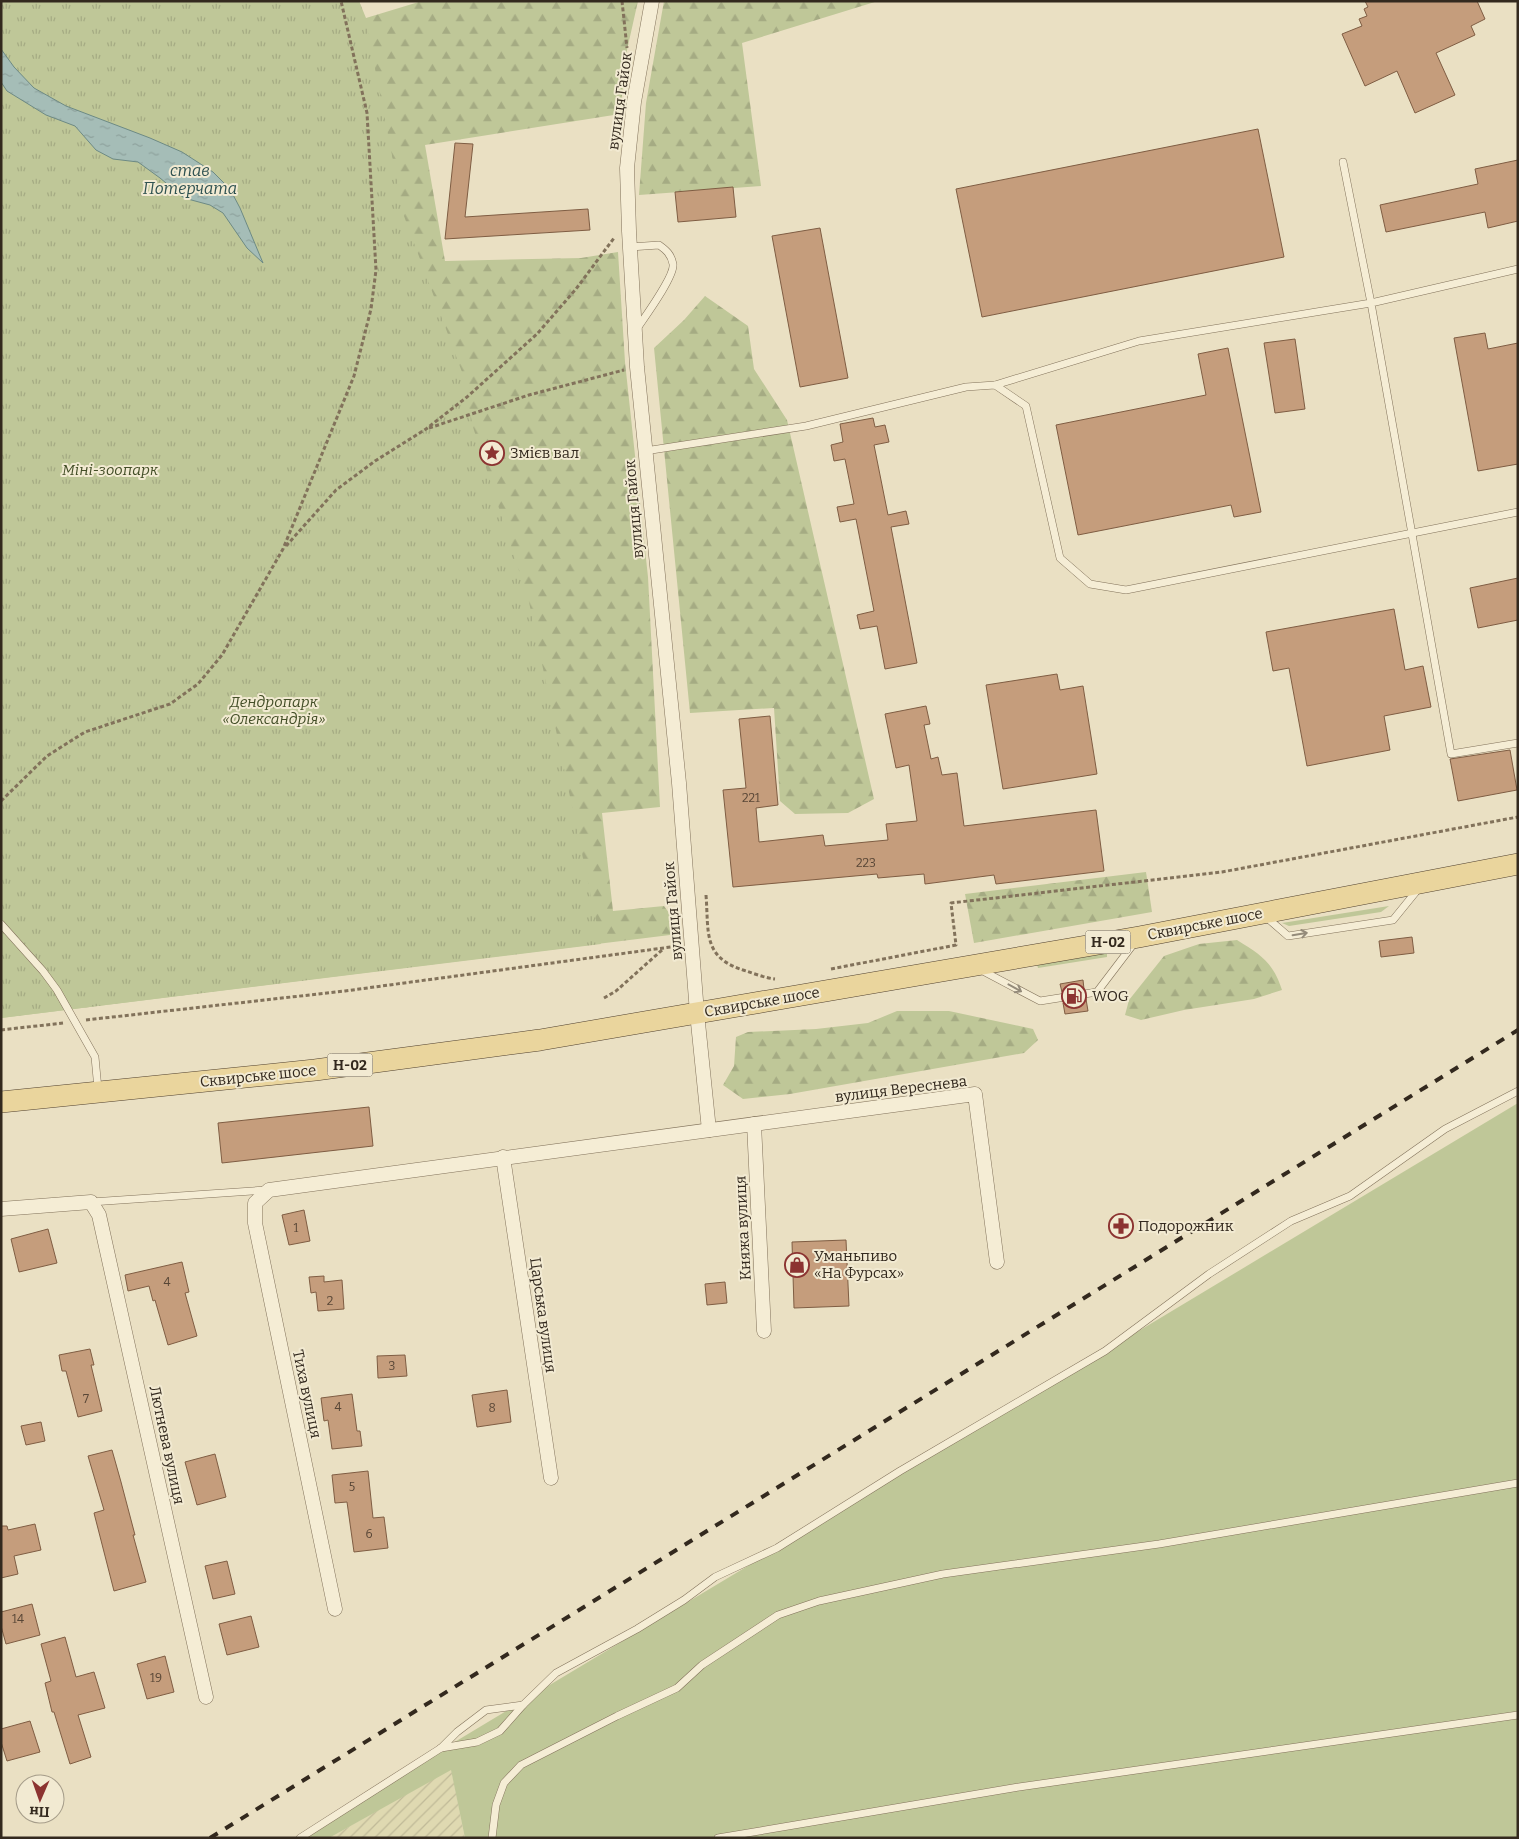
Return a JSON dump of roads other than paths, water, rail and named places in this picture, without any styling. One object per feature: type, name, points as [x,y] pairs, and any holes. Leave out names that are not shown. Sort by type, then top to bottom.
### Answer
[{"type":"main road","name":"Сквирське шосе","points":[[1,1102],[316,1070],[520,1043],[1139,937],[1425,880],[1518,864]]},
{"type":"street","name":"вулиця Гайок","points":[[652,1],[634,102],[627,168],[630,247],[637,367],[679,783],[697,1013],[710,1130]]},
{"type":"street","name":"вулиця Вереснева","points":[[754,1124],[975,1094],[997,1262]]},
{"type":"street","points":[[268,1190],[754,1124]]},
{"type":"street","name":"Княжа вулиця","points":[[754,1124],[764,1331]]},
{"type":"street","name":"Царська вулиця","points":[[503,1157],[551,1478]]},
{"type":"street","name":"Тиха вулиця","points":[[268,1190],[255,1203],[255,1224],[335,1609]]},
{"type":"street","points":[[1,1209],[92,1202]]},
{"type":"street","name":"Лютнева вулиця","points":[[92,1202],[100,1215],[206,1697]]},
{"type":"lane","points":[[1343,162],[1413,534],[1451,754],[1518,743]]},
{"type":"lane","points":[[630,247],[659,245],[668,252],[673,266],[668,280],[635,332]]},
{"type":"lane","points":[[645,451],[806,426],[966,386],[995,385],[1139,342],[1371,304],[1518,269]]},
{"type":"lane","points":[[995,385],[1026,406],[1060,558],[1090,584],[1126,590],[1518,512]]},
{"type":"lane","points":[[1260,913],[1288,936],[1393,920],[1425,880]]},
{"type":"lane","points":[[1,924],[44,971],[76,1022],[95,1056],[98,1092]]},
{"type":"lane","points":[[972,965],[1040,1002],[1097,992],[1139,937]]},
{"type":"lane","points":[[441,1748],[477,1742],[500,1731],[523,1705],[556,1673],[637,1629],[684,1600],[715,1577],[777,1548],[900,1471],[1105,1351],[1209,1274],[1291,1221],[1350,1196],[1445,1130],[1518,1091]]},
{"type":"lane","points":[[92,1202],[268,1190]]},
{"type":"lane","points":[[492,1838],[496,1805],[504,1783],[521,1765],[677,1688],[702,1665],[778,1615],[820,1602],[943,1574],[1159,1544],[1518,1483]]},
{"type":"lane","points":[[300,1838],[441,1748],[457,1732],[486,1710],[523,1705]]},
{"type":"lane","points":[[718,1838],[1019,1787],[1518,1715]]},
{"type":"water","name":"став Потерчата","points":[[1,49],[14,67],[34,88],[66,106],[182,152],[213,172],[230,189],[263,263],[247,248],[223,213],[210,205],[184,198],[138,162],[113,159],[96,150],[75,126],[46,115],[7,91],[1,82]]},
{"type":"railway","points":[[210,1838],[1518,1030]]},
{"type":"place","name":"Змієв вал","points":[[492,453]]},
{"type":"place","name":"WOG","points":[[1074,996]]},
{"type":"place","name":"Подорожник","points":[[1121,1226]]},
{"type":"place","name":"Уманьпиво «На Фурсах»","points":[[797,1265]]},
{"type":"park label","name":"Міні-зоопарк","points":[[110,470]]},
{"type":"park label","name":"Дендропарк «Олександрія»","points":[[274,710]]}]
